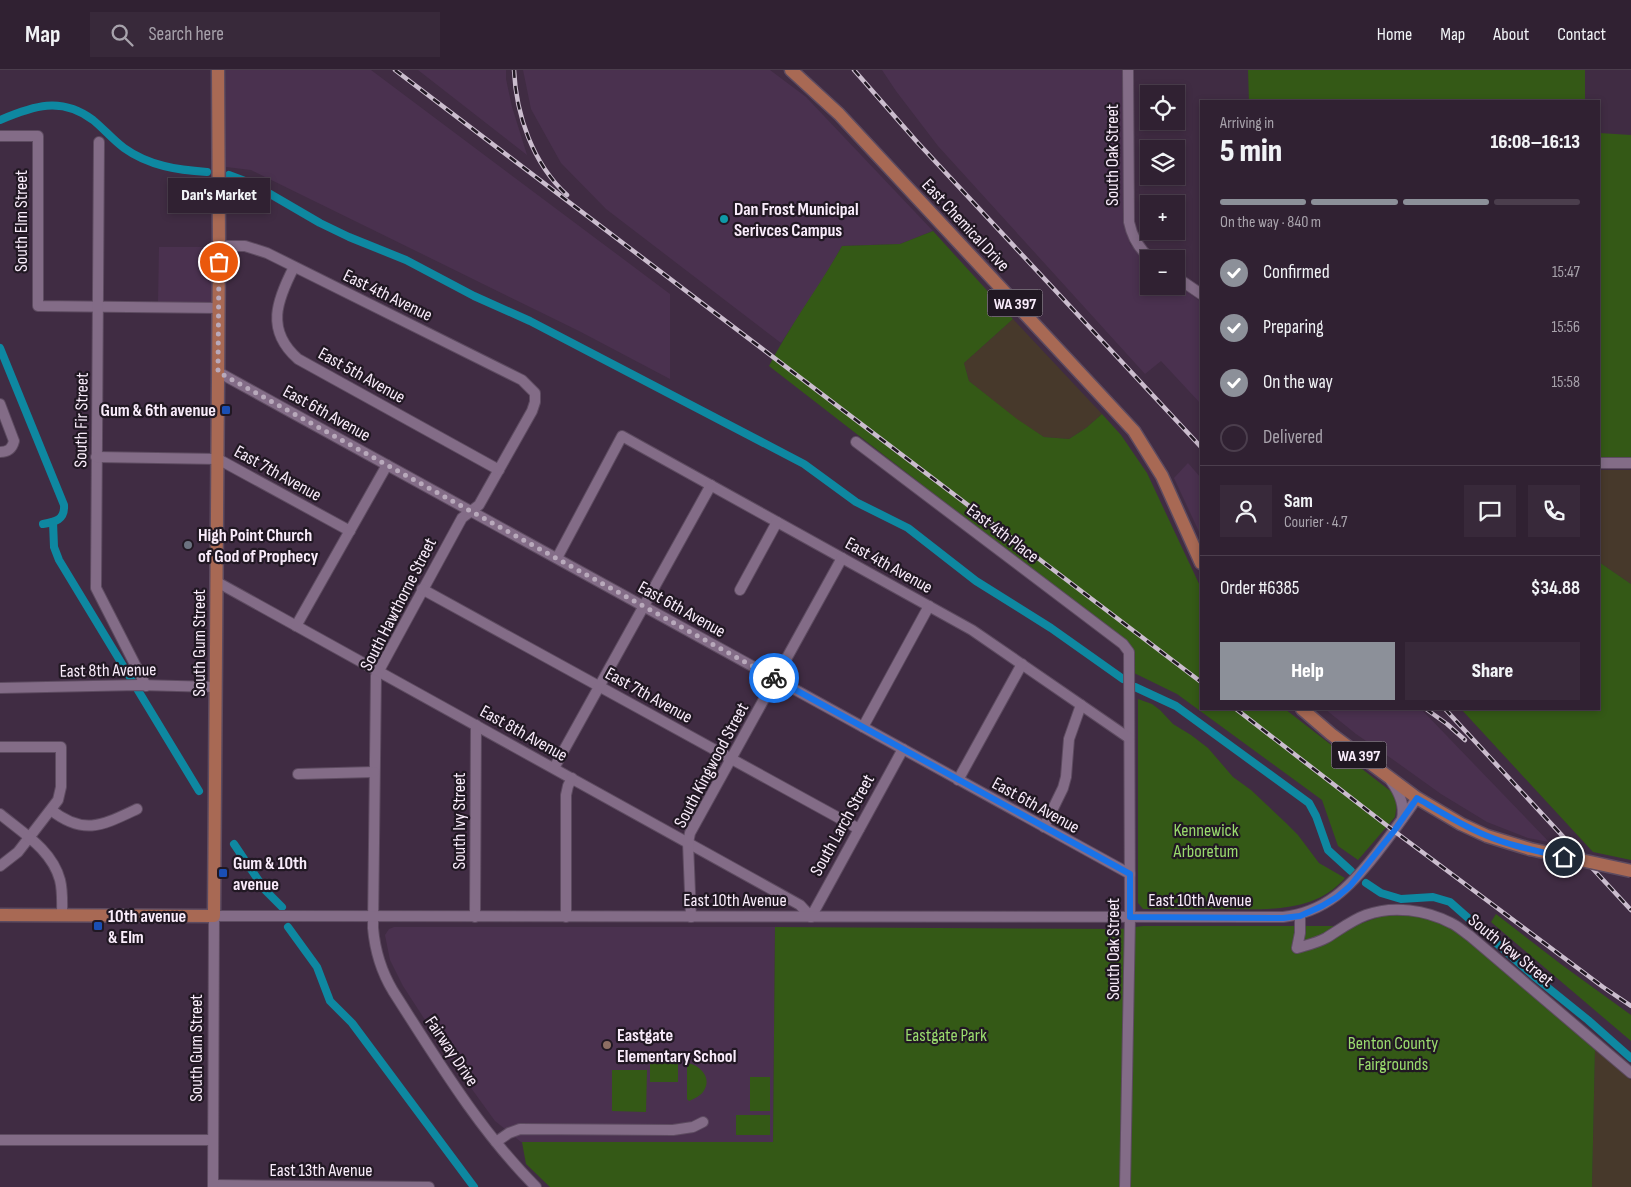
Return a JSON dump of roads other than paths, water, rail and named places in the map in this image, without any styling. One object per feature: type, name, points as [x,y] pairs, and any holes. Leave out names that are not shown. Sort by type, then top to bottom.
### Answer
[{"type":"main road","name":"South Gum Street","points":[[214,916],[219,308],[218,70]]},
{"type":"main road","name":"East Chemical Drive","points":[[791,70],[838,114],[1134,431],[1162,476],[1200,561]]},
{"type":"main road","name":"WA 397","points":[[1303,710],[1385,775],[1417,798],[1461,824],[1487,836],[1530,849],[1631,871]]},
{"type":"main road","name":"East 10th Avenue","points":[[0,916],[214,916]]},
{"type":"street","name":"South Oak Street","points":[[1128,70],[1129,222],[1134,239],[1142,250]]},
{"type":"street","name":"South Elm Street","points":[[0,136],[38,136],[38,306],[98,307]]},
{"type":"street","name":"South Fir Street","points":[[99,142],[96,588],[139,685]]},
{"type":"street","name":"East 4th Avenue","points":[[219,246],[245,246],[257,249],[522,380],[535,393]]},
{"type":"street","name":"East 5th Avenue","points":[[294,267],[281,293],[278,312],[280,337],[290,352],[298,359],[499,470]]},
{"type":"street","points":[[1185,283],[1200,293]]},
{"type":"street","points":[[98,307],[219,308]]},
{"type":"street","name":"East 6th Avenue","points":[[218,372],[1130,874]]},
{"type":"street","name":"South Hawthorne Street","points":[[373,917],[375,681],[378,671],[462,518],[479,505],[499,470],[532,411],[535,393]]},
{"type":"street","points":[[0,404],[14,442],[11,449],[0,452]]},
{"type":"street","name":"East 4th Avenue","points":[[557,558],[622,436],[972,630],[1129,738]]},
{"type":"street","name":"East 4th Place","points":[[856,442],[1123,644],[1129,652]]},
{"type":"street","name":"East 7th Avenue","points":[[96,457],[218,459],[350,531]]},
{"type":"street","points":[[1600,463],[1631,463]]},
{"type":"street","points":[[296,626],[387,465]]},
{"type":"street","points":[[554,768],[710,485]]},
{"type":"street","points":[[740,590],[777,522]]},
{"type":"street","name":"South Kingwood Street","points":[[691,917],[688,843],[690,833],[842,558]]},
{"type":"street","name":"East 8th Avenue","points":[[217,582],[800,905],[811,917]]},
{"type":"street","name":"East 7th Avenue","points":[[422,589],[859,829]]},
{"type":"street","points":[[863,727],[929,606]]},
{"type":"street","name":"South Oak Street","points":[[1125,1187],[1130,917],[1129,652]]},
{"type":"street","points":[[958,780],[1022,664]]},
{"type":"street","name":"East 8th Avenue","points":[[0,688],[139,685],[216,687]]},
{"type":"street","points":[[1044,827],[1064,782],[1069,739],[1081,705]]},
{"type":"street","name":"South Ivy Street","points":[[475,917],[476,725]]},
{"type":"street","points":[[0,747],[62,747],[58,800],[30,838],[13,857],[0,866]]},
{"type":"street","name":"South Larch Street","points":[[811,917],[903,749]]},
{"type":"street","points":[[298,774],[374,772]]},
{"type":"street","points":[[1385,775],[1396,788],[1402,801],[1403,812],[1401,821]]},
{"type":"street","points":[[566,917],[566,794],[572,778]]},
{"type":"street","name":"East 10th Avenue","points":[[214,916],[1283,918],[1300,916],[1337,897],[1350,886],[1417,798]]},
{"type":"street","points":[[51,810],[68,822],[93,826],[105,824],[137,809]]},
{"type":"street","points":[[0,814],[30,838],[48,857],[57,872],[62,888],[62,916]]},
{"type":"street","name":"South Yew Street","points":[[1300,916],[1300,933],[1297,948],[1324,939],[1366,915],[1380,911],[1417,911],[1452,923],[1478,942],[1631,1073]]},
{"type":"street","name":"South Gum Street","points":[[213,1186],[214,916]]},
{"type":"street","name":"Fairway Drive","points":[[373,917],[376,950],[388,983],[452,1082],[496,1142],[536,1187]]},
{"type":"street","points":[[496,1142],[509,1133],[520,1130],[673,1130],[693,1127],[703,1122]]},
{"type":"street","points":[[0,1140],[213,1140]]},
{"type":"street","name":"East 13th Avenue","points":[[213,1186],[429,1187]]},
{"type":"waterway","points":[[0,120],[35,108],[47,106],[70,108],[93,120],[116,142],[143,159],[164,166],[207,172]]},
{"type":"waterway","points":[[229,175],[253,184],[320,223],[406,260],[474,296],[530,321],[804,464],[856,502],[908,528],[976,581],[1051,628],[1123,679]]},
{"type":"waterway","points":[[0,348],[64,505],[61,517],[55,521],[43,524]]},
{"type":"waterway","points":[[53,522],[54,547],[59,560],[199,791]]},
{"type":"waterway","points":[[1135,687],[1176,706],[1309,803],[1316,816],[1328,850],[1351,871]]},
{"type":"waterway","points":[[234,844],[265,890],[282,907]]},
{"type":"waterway","points":[[1366,883],[1381,893],[1401,899],[1433,897],[1450,902],[1631,1058]]},
{"type":"waterway","points":[[288,927],[317,967],[330,1001],[352,1023],[474,1187]]},
{"type":"railway","points":[[395,70],[1200,681]]},
{"type":"railway","points":[[514,70],[518,104],[528,138],[545,169],[567,195]]},
{"type":"railway","points":[[854,70],[918,143],[1200,446]]},
{"type":"railway","points":[[1237,710],[1394,831],[1631,1006]]},
{"type":"railway","points":[[1427,710],[1465,740]]},
{"type":"railway","points":[[1446,710],[1631,910]]},
{"type":"place","name":"Dan Frost Municipal Serivces Campus","points":[[724,219]]},
{"type":"place","name":"Dan's Market","points":[[219,262]]},
{"type":"place","name":"Gum & 6th avenue","points":[[226,410]]},
{"type":"place","name":"High Point Church of God of Prophecy","points":[[188,545]]},
{"type":"place","name":"Gum & 10th avenue","points":[[223,873]]},
{"type":"place","name":"10th avenue & Elm","points":[[98,926]]},
{"type":"place","name":"Eastgate Elementary School","points":[[607,1045]]},
{"type":"park label","name":"Kennewick Arboretum","points":[[1206,840]]},
{"type":"park label","name":"Eastgate Park","points":[[946,1035]]},
{"type":"park label","name":"Benton County Fairgrounds","points":[[1393,1053]]}]
